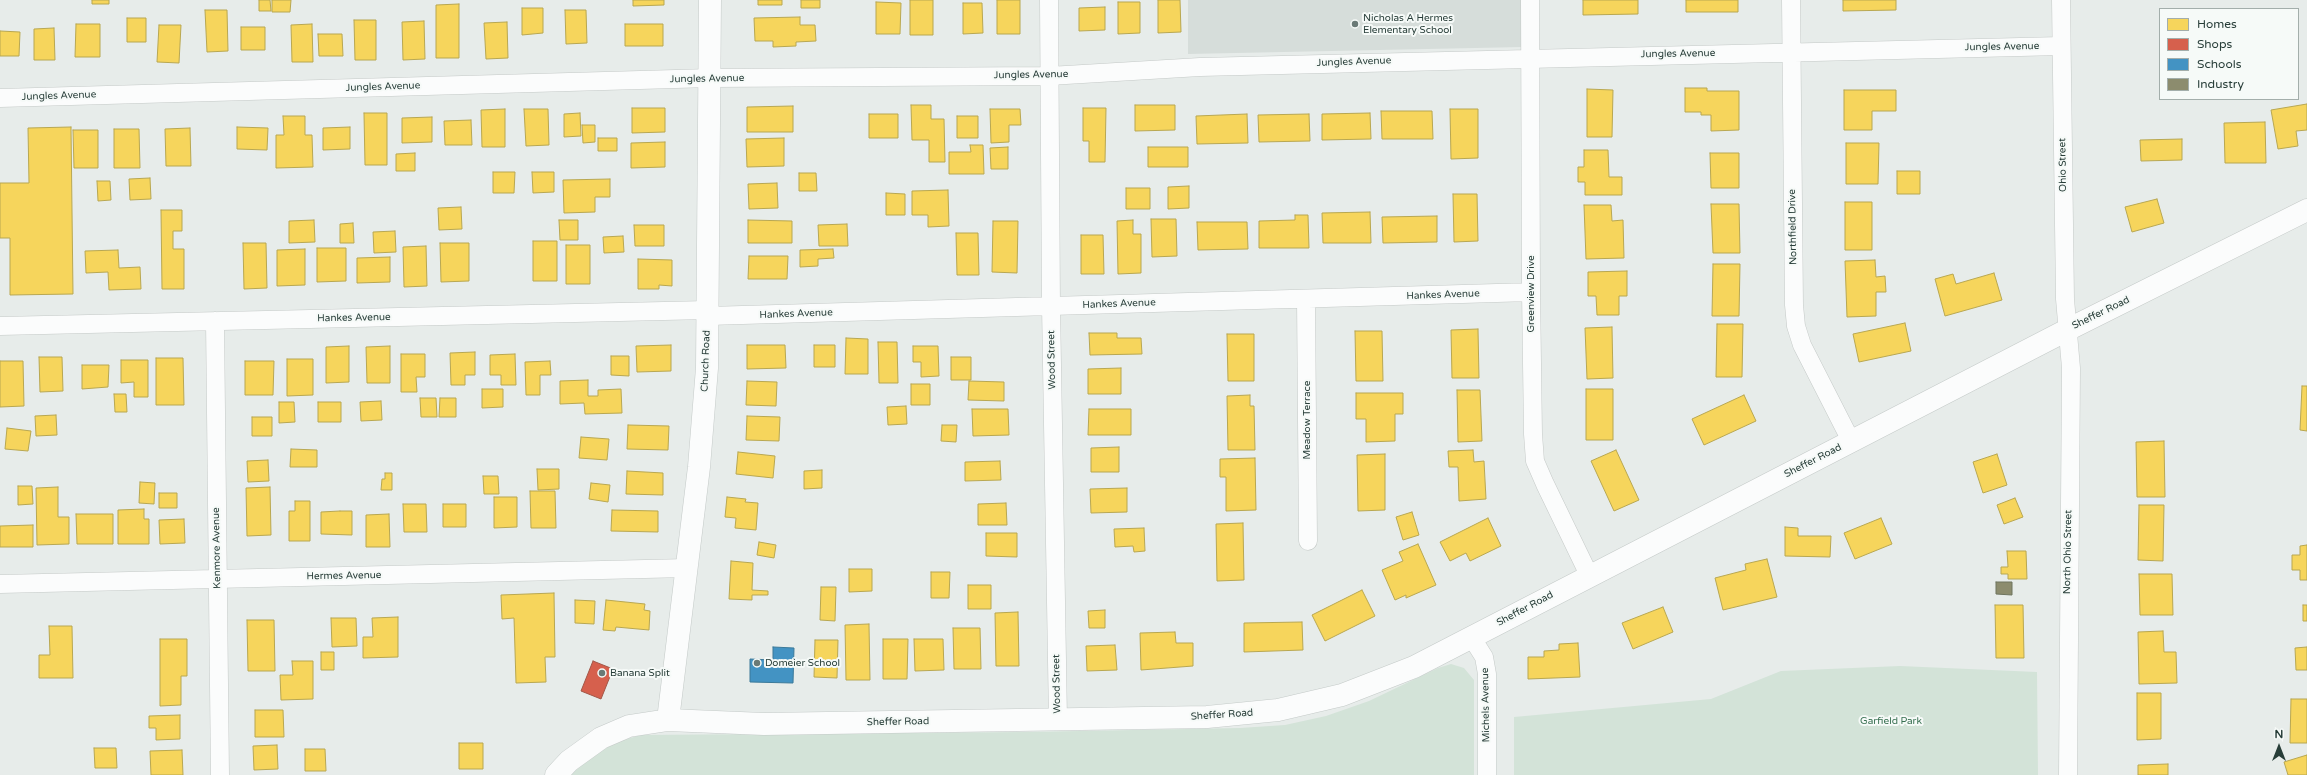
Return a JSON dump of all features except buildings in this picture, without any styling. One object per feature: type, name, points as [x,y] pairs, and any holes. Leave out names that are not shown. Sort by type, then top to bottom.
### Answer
[{"type":"street","name":"Church Road","points":[[668,720],[688,568],[699,467],[707,368],[711,78],[710,0]]},
{"type":"street","name":"Wood Street","points":[[1049,0],[1051,306],[1058,720]]},
{"type":"street","name":"Greenview Drive","points":[[1530,0],[1533,434],[1536,461],[1544,484],[1589,575]]},
{"type":"street","name":"Northfield Drive","points":[[1791,0],[1794,305],[1796,326],[1802,345],[1851,441]]},
{"type":"street","name":"Ohio Street","points":[[2061,0],[2065,299],[2067,330]]},
{"type":"street","name":"Jungles Avenue","points":[[0,98],[711,78],[1049,76],[1200,67],[1530,57],[2061,46]]},
{"type":"street","name":"Sheffer Road","points":[[556,775],[569,761],[601,738],[629,726],[668,720],[764,724],[1207,717],[1278,710],[1342,695],[1414,667],[1472,638],[1589,575],[2067,330],[2307,210]]},
{"type":"street","name":"Hankes Avenue","points":[[0,326],[1051,306],[1531,292]]},
{"type":"street","name":"Meadow Terrace","points":[[1306,299],[1308,541]]},
{"type":"street","name":"Kenmore Avenue","points":[[215,321],[220,775]]},
{"type":"street","name":"North Ohio Street","points":[[2067,330],[2071,368],[2068,775]]},
{"type":"street","name":"Hermes Avenue","points":[[0,584],[688,568]]},
{"type":"street","name":"Michels Avenue","points":[[1472,638],[1484,657],[1487,674],[1487,775]]},
{"type":"shaded area","name":"Nicholas A Hermes Elementary School","points":[[1188,0],[1523,0],[1523,47],[1188,54]]},
{"type":"green space","points":[[1451,664],[1464,668],[1474,680],[1474,775],[570,775],[593,756],[608,747],[623,740],[641,735],[1026,732],[1240,728],[1285,725],[1326,716],[1369,701],[1438,668]]},
{"type":"green space","name":"Garfield Park","points":[[1900,666],[2037,672],[2038,775],[1514,775],[1514,717],[1711,699],[1781,671]]},
{"type":"place","name":"Nicholas A Hermes Elementary School","points":[[1355,24]]},
{"type":"place","name":"Domeier School","points":[[757,663]]},
{"type":"place","name":"Banana Split","points":[[602,673]]}]
